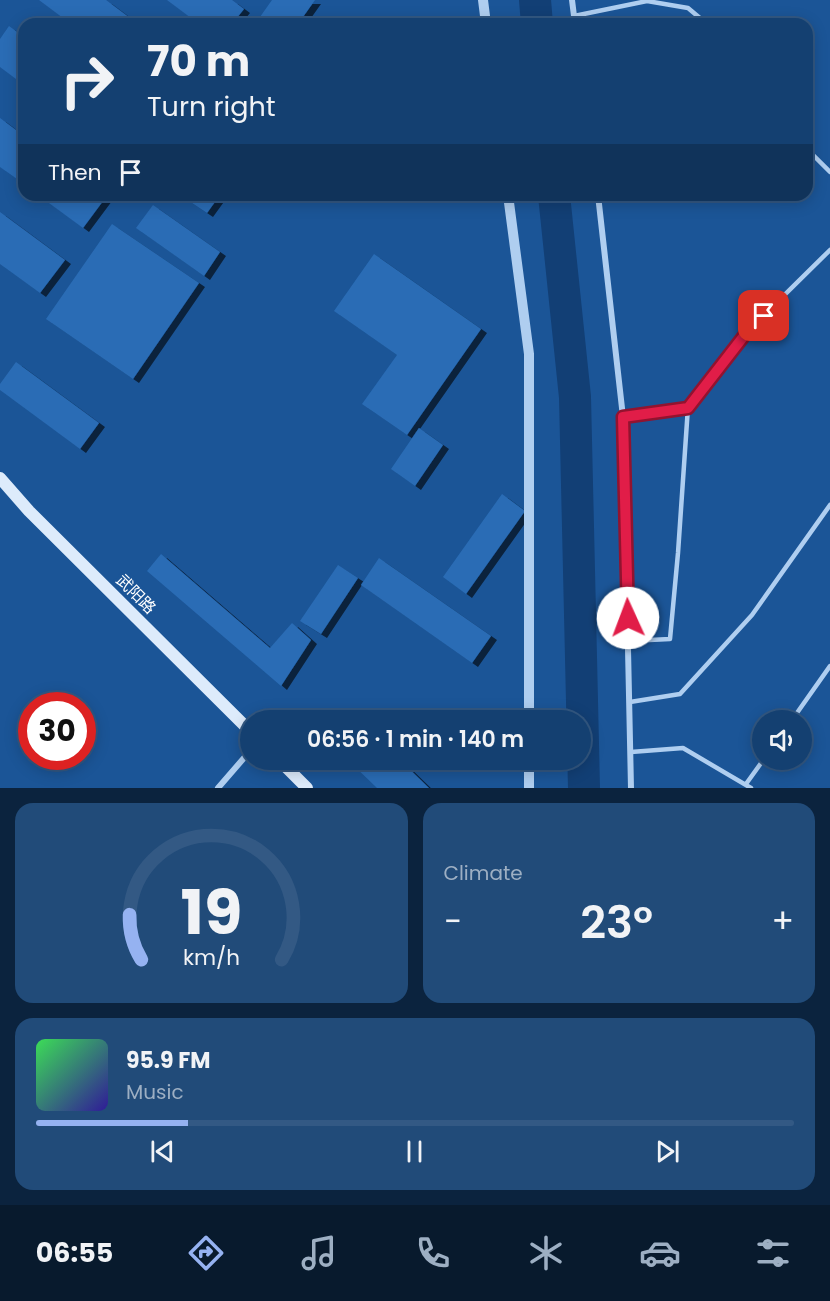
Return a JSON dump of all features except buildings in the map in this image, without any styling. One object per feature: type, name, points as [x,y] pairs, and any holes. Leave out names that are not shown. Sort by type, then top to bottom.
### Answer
[{"type":"main road","name":"武阳路","points":[[0,478],[29,511],[240,721]]},
{"type":"main road","points":[[289,770],[307,788]]},
{"type":"street","points":[[483,0],[485,18]]},
{"type":"street","points":[[572,0],[574,16]]},
{"type":"street","points":[[509,201],[529,354],[529,710]]},
{"type":"street","points":[[599,201],[623,417],[631,788]]},
{"type":"street","points":[[218,788],[240,763]]},
{"type":"street","points":[[529,770],[529,788]]},
{"type":"lane","points":[[574,16],[647,1],[688,8],[700,18]]},
{"type":"lane","points":[[813,155],[830,172]]},
{"type":"lane","points":[[629,641],[670,639],[688,408],[747,332],[830,250]]},
{"type":"lane","points":[[623,417],[688,408]]},
{"type":"lane","points":[[630,702],[680,694],[752,615],[830,505]]},
{"type":"lane","points":[[799,710],[830,666]]},
{"type":"lane","points":[[631,752],[683,748],[749,786],[758,770]]},
{"type":"waterway","points":[[535,0],[536,18]]},
{"type":"waterway","points":[[555,201],[575,397],[584,788]]},
{"type":"route","points":[[628,618],[623,417],[688,408],[747,332],[764,316]]}]
